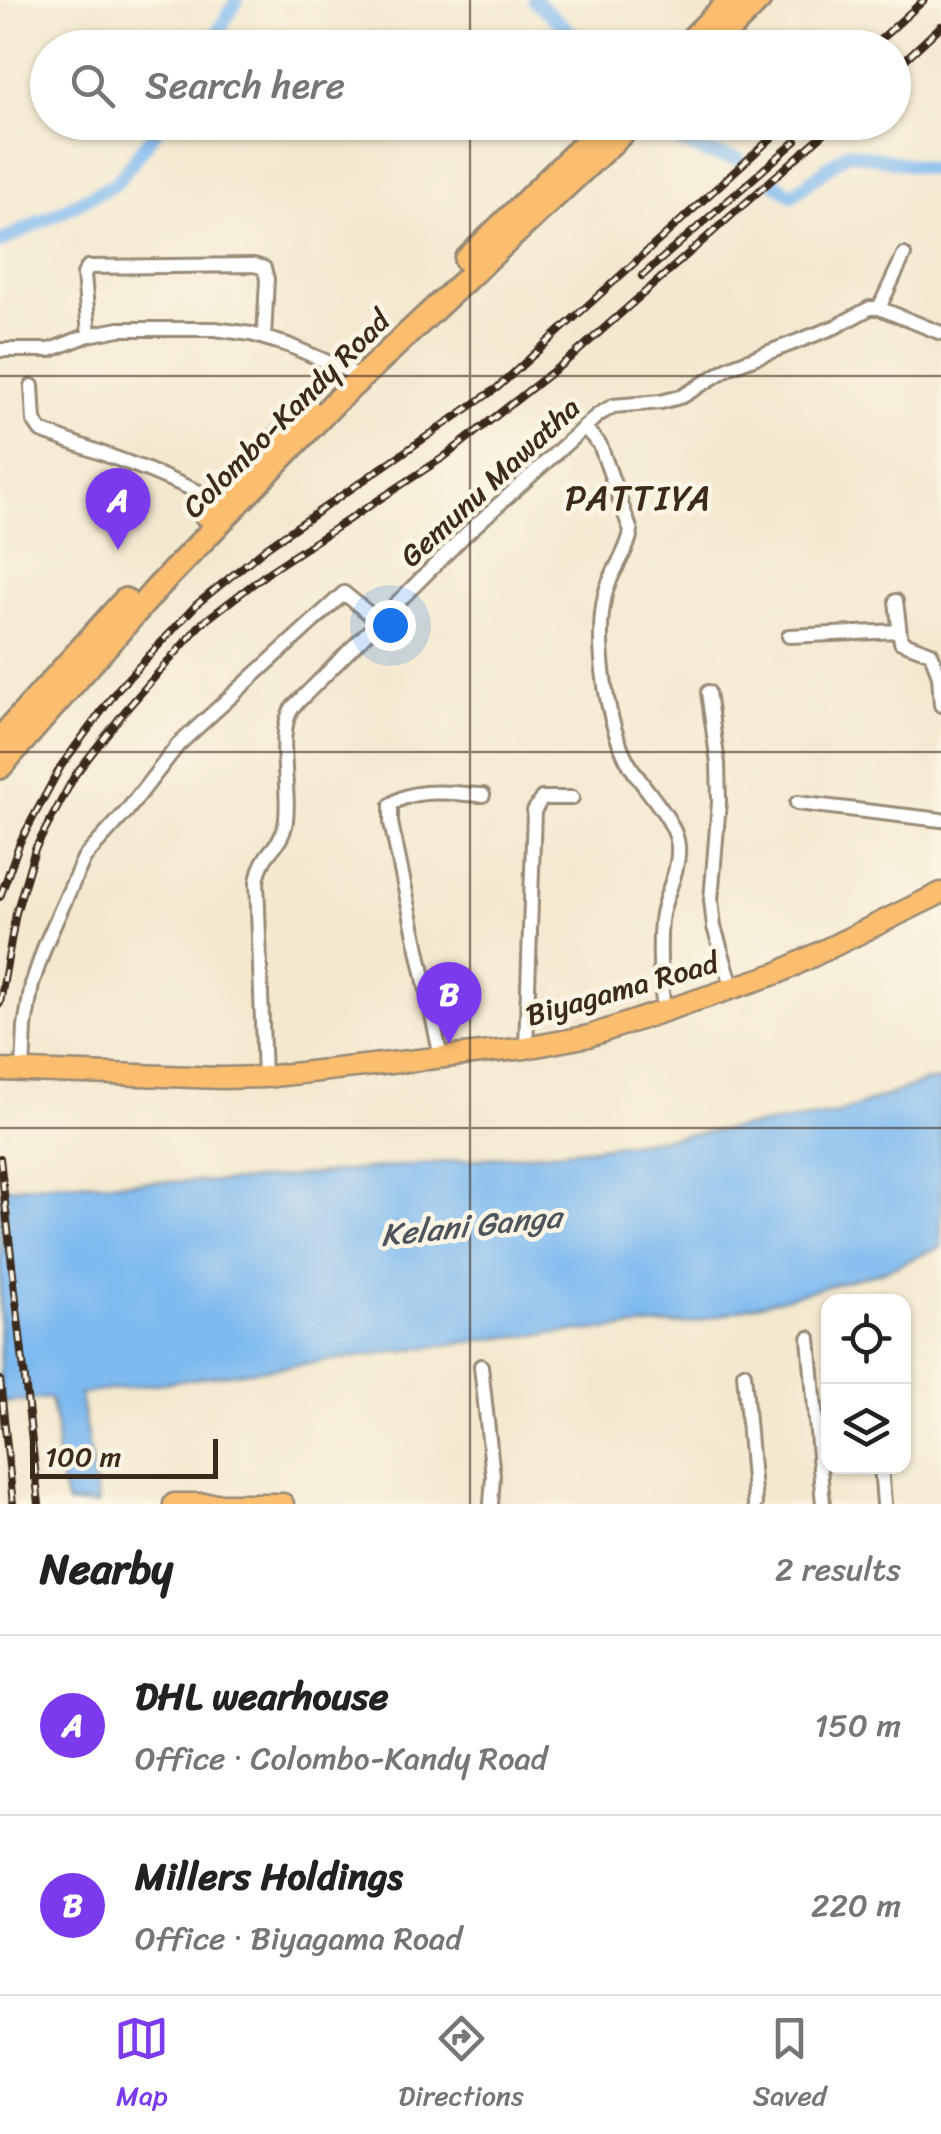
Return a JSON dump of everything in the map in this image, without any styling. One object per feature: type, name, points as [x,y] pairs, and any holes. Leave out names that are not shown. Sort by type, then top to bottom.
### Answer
[{"type":"highway","points":[[701,30],[731,0]]},
{"type":"highway","points":[[729,30],[759,0]]},
{"type":"highway","name":"Colombo-Kandy Road","points":[[0,740],[218,500],[589,140]]},
{"type":"highway","name":"Colombo-Kandy Road","points":[[0,766],[16,721],[182,560],[336,402],[615,140]]},
{"type":"main road","name":"Biyagama Road","points":[[0,1070],[264,1077],[526,1048],[589,1036],[778,974],[941,893]]},
{"type":"main road","points":[[174,1504],[284,1504]]},
{"type":"street","points":[[904,256],[879,308],[941,332]]},
{"type":"street","points":[[89,335],[84,274],[88,268],[254,265],[264,268],[267,279],[264,338]]},
{"type":"street","name":"Gemunu Mawatha","points":[[264,1077],[257,882],[264,856],[277,844],[285,826],[288,715],[466,534],[584,427],[613,406],[684,396],[730,367],[836,328],[870,308],[879,308]]},
{"type":"street","points":[[0,350],[50,350],[119,329],[215,330],[264,338],[351,372]]},
{"type":"street","points":[[32,386],[34,422],[41,431],[218,500]]},
{"type":"street","points":[[584,427],[600,446],[631,531],[606,594],[602,620],[610,711],[633,773],[675,830],[678,842],[678,863],[661,921],[664,1013]]},
{"type":"street","points":[[23,1071],[32,984],[84,858],[178,745],[344,593],[378,620]]},
{"type":"street","points":[[896,602],[902,642],[925,648],[935,660],[941,704]]},
{"type":"street","points":[[789,636],[899,631]]},
{"type":"street","points":[[708,692],[719,802],[711,900],[714,926],[732,989]]},
{"type":"street","points":[[441,1057],[391,823],[391,806],[400,797],[421,794],[483,794]]},
{"type":"street","points":[[526,1048],[534,811],[542,798],[572,798]]},
{"type":"street","points":[[797,803],[941,820]]},
{"type":"street","points":[[809,1338],[823,1504]]},
{"type":"street","points":[[481,1366],[492,1476],[491,1504]]},
{"type":"street","points":[[744,1374],[755,1504]]},
{"type":"street","points":[[882,1474],[884,1504]]},
{"type":"water","name":"Kelani Ganga","points":[[941,1080],[941,1247],[881,1272],[690,1323],[506,1337],[80,1394],[98,1504],[67,1504],[57,1466],[50,1398],[0,1403],[0,1189],[50,1183],[238,1181],[585,1149],[837,1114],[924,1082]]},
{"type":"waterway","points":[[220,30],[237,0]]},
{"type":"waterway","points":[[534,0],[568,30]]},
{"type":"waterway","points":[[0,242],[115,184],[149,140]]},
{"type":"waterway","points":[[679,140],[706,153],[739,159]]},
{"type":"waterway","points":[[775,183],[792,195],[848,152],[941,171]]},
{"type":"railway","points":[[891,30],[924,0]]},
{"type":"railway","points":[[911,54],[941,26]]},
{"type":"railway","points":[[0,897],[20,842],[61,766],[118,689],[197,604],[267,547],[497,388],[769,140]]},
{"type":"railway","points":[[0,1003],[16,913],[35,849],[75,775],[201,624],[270,571],[444,457],[575,354],[817,140]]},
{"type":"railway","points":[[642,276],[796,141]]},
{"type":"railway","points":[[0,1158],[39,1504]]},
{"type":"railway","points":[[0,1380],[13,1504]]},
{"type":"place","name":"DHL wearhouse","points":[[118,550]]},
{"type":"place","name":"Millers Holdings","points":[[449,1044]]},
{"type":"district","name":"PATTIYA","points":[[639,498]]}]
